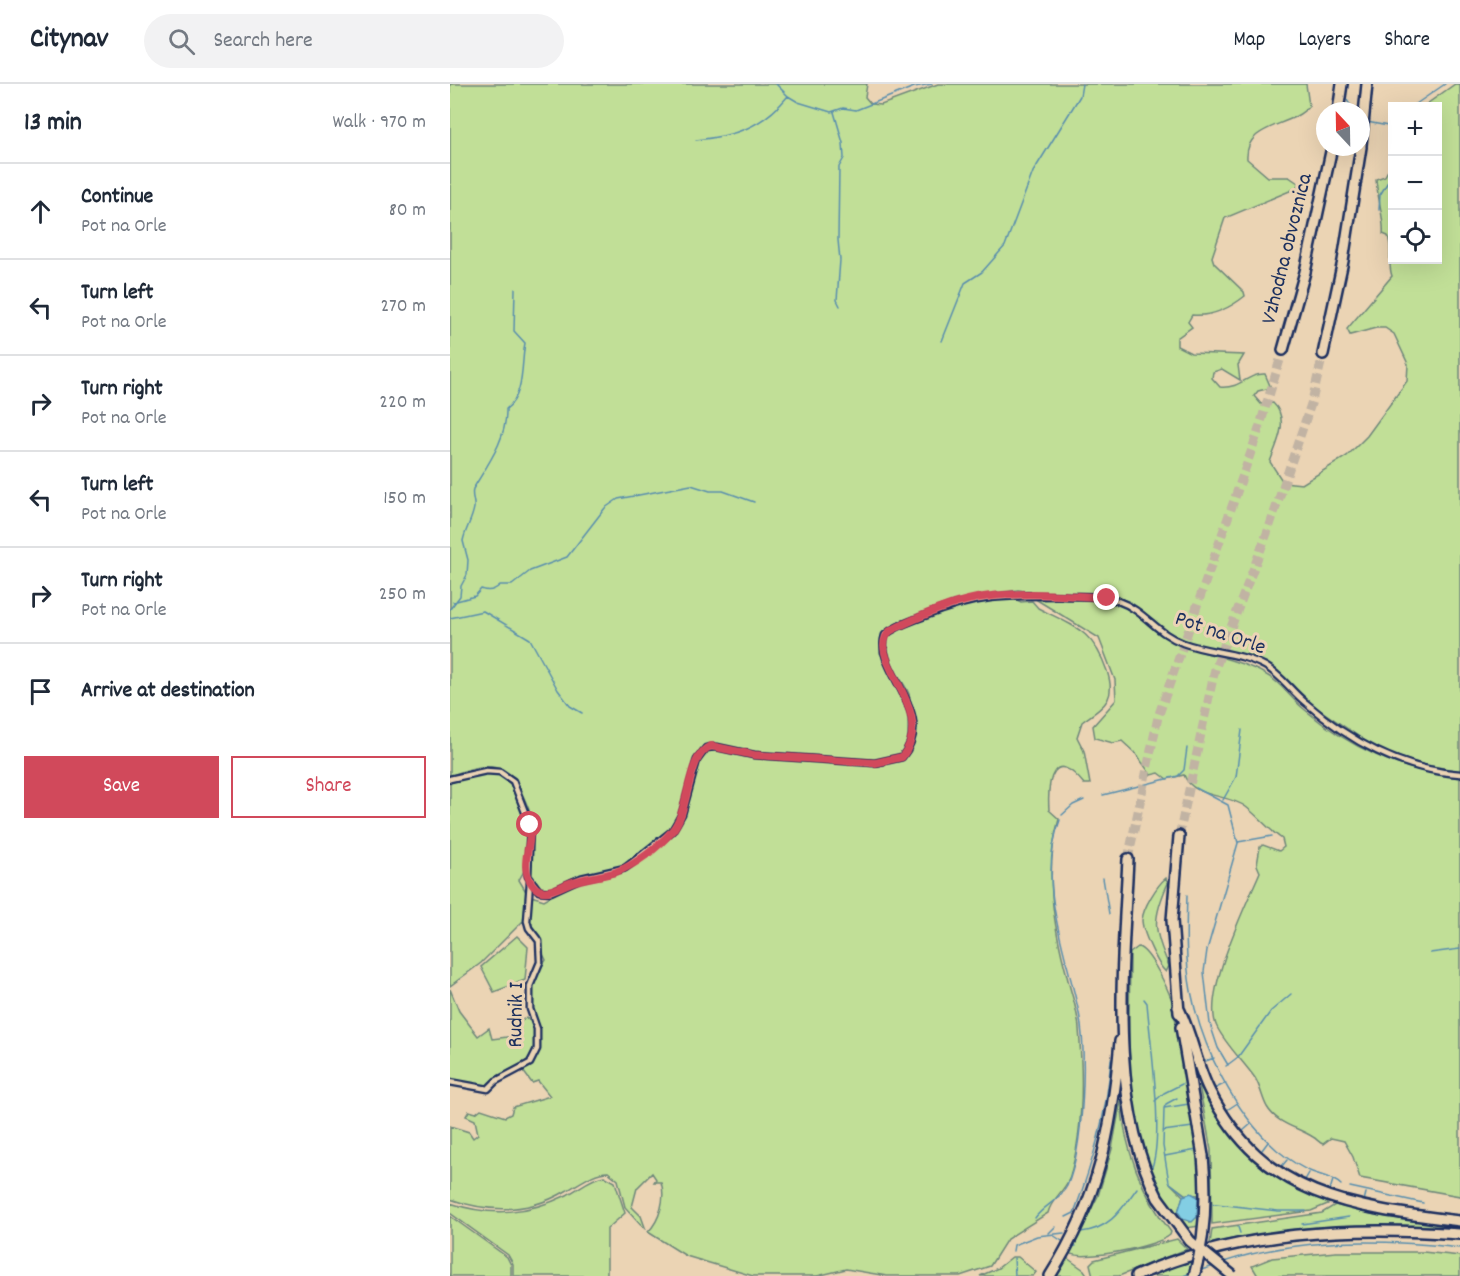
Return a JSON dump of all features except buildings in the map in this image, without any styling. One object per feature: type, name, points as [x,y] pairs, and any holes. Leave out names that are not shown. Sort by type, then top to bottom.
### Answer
[{"type":"highway","points":[[1339,102],[1342,84]]},
{"type":"highway","points":[[1365,102],[1367,84]]},
{"type":"highway","name":"Vzhodna obvoznica","points":[[1283,350],[1305,272],[1330,156]]},
{"type":"highway","points":[[1323,354],[1350,223],[1360,156]]},
{"type":"highway","points":[[1179,836],[1172,920],[1178,1007],[1203,1156],[1204,1225],[1194,1276]]},
{"type":"highway","points":[[1050,1276],[1088,1203],[1103,1157],[1113,1109],[1123,1018],[1128,859]]},
{"type":"highway","points":[[1178,1007],[1197,1064],[1218,1107],[1236,1133],[1271,1166],[1306,1188],[1344,1203],[1376,1210],[1460,1221]]},
{"type":"highway","points":[[1123,1018],[1132,1129],[1143,1168],[1158,1198],[1190,1241],[1233,1276]]},
{"type":"highway","points":[[1136,1276],[1200,1253],[1285,1237],[1360,1232],[1460,1234]]},
{"type":"street","name":"Pot na Orle","points":[[530,882],[539,891],[551,892],[582,878],[625,868],[658,844],[677,824],[697,760],[701,753],[711,746],[754,755],[875,763],[902,757],[910,743],[911,718],[902,688],[882,650],[885,635],[901,625],[952,605],[1001,595],[1094,597],[1119,601],[1137,610],[1172,639],[1195,647],[1236,654],[1268,668],[1308,705],[1364,747],[1424,768],[1460,774]]},
{"type":"street","points":[[450,779],[486,771],[500,772],[513,781],[529,819],[531,840],[526,865],[530,882]]},
{"type":"street","name":"Rudnik I","points":[[450,1082],[488,1089],[496,1080],[525,1067],[534,1056],[537,1029],[531,1009],[530,986],[540,962],[539,941],[529,928],[527,921],[530,882]]},
{"type":"green space","points":[[450,84],[867,84],[865,97],[871,104],[881,105],[938,84],[1306,84],[1309,106],[1301,113],[1261,132],[1248,147],[1247,159],[1268,177],[1289,177],[1298,183],[1297,188],[1225,218],[1212,257],[1214,263],[1244,292],[1245,296],[1220,311],[1207,315],[1192,315],[1188,322],[1192,327],[1177,338],[1177,346],[1191,353],[1244,355],[1238,365],[1240,380],[1222,369],[1213,372],[1212,378],[1220,387],[1234,386],[1259,374],[1265,374],[1271,388],[1258,391],[1254,396],[1261,404],[1273,403],[1281,416],[1279,439],[1270,462],[1283,482],[1302,484],[1347,456],[1367,436],[1407,381],[1408,364],[1394,334],[1385,328],[1376,328],[1350,335],[1347,329],[1392,276],[1390,264],[1442,264],[1442,102],[1430,102],[1455,84],[1460,84],[1460,771],[1421,764],[1380,751],[1313,705],[1266,668],[1244,658],[1178,639],[1159,626],[1154,630],[1180,644],[1263,673],[1321,722],[1357,746],[1417,770],[1460,777],[1460,1196],[1360,1178],[1353,1157],[1344,1141],[1331,1138],[1323,1144],[1271,1113],[1255,1078],[1217,1027],[1214,1013],[1215,994],[1227,950],[1260,872],[1257,865],[1260,847],[1263,845],[1279,851],[1284,847],[1282,839],[1239,803],[1195,788],[1184,775],[1167,779],[1159,773],[1151,775],[1136,754],[1122,741],[1113,743],[1095,738],[1093,726],[1116,700],[1115,680],[1099,638],[1037,600],[1055,599],[1055,595],[1018,590],[953,601],[884,632],[880,642],[880,653],[903,692],[908,712],[908,745],[900,755],[877,760],[759,752],[707,744],[695,758],[678,818],[670,831],[629,862],[611,871],[572,878],[548,890],[539,888],[531,876],[533,831],[531,817],[525,800],[511,777],[495,767],[486,766],[450,776]]},
{"type":"green space","points":[[1388,170],[1388,236],[1383,234],[1376,179],[1385,176]]},
{"type":"green space","points":[[1013,598],[1021,602],[1032,601],[1038,608],[1081,631],[1089,638],[1102,657],[1110,681],[1109,696],[1102,706],[1082,722],[1077,737],[1084,751],[1090,784],[1084,784],[1066,768],[1059,768],[1051,778],[1049,788],[1049,810],[1059,819],[1054,838],[1051,877],[1054,917],[1076,1009],[1082,1085],[1080,1124],[1074,1161],[1067,1184],[1048,1213],[1007,1239],[990,1266],[960,1276],[887,1276],[846,1269],[817,1276],[753,1276],[686,1256],[648,1232],[659,1215],[663,1195],[661,1182],[654,1182],[656,1179],[652,1173],[637,1188],[632,1207],[641,1216],[646,1230],[625,1207],[618,1180],[608,1172],[592,1176],[538,1204],[523,1207],[479,1207],[450,1199],[450,1126],[469,1132],[473,1138],[478,1134],[475,1120],[466,1116],[469,1111],[476,1113],[481,1109],[505,1117],[511,1114],[513,1107],[550,1096],[538,1081],[532,1083],[523,1071],[532,1064],[539,1049],[531,997],[535,980],[546,960],[530,928],[532,923],[522,922],[481,963],[450,986],[450,783],[480,774],[496,775],[510,781],[528,824],[524,871],[519,880],[528,895],[544,900],[576,882],[625,872],[673,834],[682,819],[701,759],[710,749],[757,758],[877,765],[901,759],[906,755],[912,743],[911,706],[909,694],[886,654],[886,640],[893,632],[923,617],[965,606]]},
{"type":"green space","points":[[1166,878],[1168,883],[1159,906],[1157,933],[1169,966],[1166,972],[1151,948],[1142,920],[1151,897]]},
{"type":"green space","points":[[517,936],[528,947],[525,980],[494,992],[481,967]]},
{"type":"green space","points":[[1138,947],[1148,955],[1173,1004],[1196,1142],[1200,1198],[1199,1226],[1186,1228],[1161,1195],[1141,1147],[1131,1092],[1130,953]],"holes":[[[1170,1183],[1185,1194],[1198,1195],[1197,1217],[1190,1222],[1178,1212],[1183,1196]]]},
{"type":"green space","points":[[450,989],[459,1011],[478,1036],[489,1028],[492,1039],[515,1036],[515,1023],[526,1018],[532,1021],[535,1034],[534,1045],[530,1055],[516,1071],[484,1088],[450,1081]]},
{"type":"green space","points":[[1199,1085],[1221,1120],[1256,1159],[1298,1189],[1330,1203],[1311,1211],[1212,1224],[1211,1150]]},
{"type":"green space","points":[[1121,1100],[1126,1136],[1136,1170],[1151,1203],[1171,1232],[1170,1235],[1151,1244],[1120,1252],[1088,1256],[1069,1253],[1098,1196],[1112,1149]]},
{"type":"green space","points":[[604,1176],[615,1182],[625,1213],[607,1229],[607,1276],[513,1276],[513,1264],[508,1255],[450,1213],[450,1203],[495,1212],[524,1210],[567,1195],[589,1181]]},
{"type":"green space","points":[[1335,1205],[1380,1216],[1460,1225],[1460,1228],[1397,1225],[1334,1226],[1272,1232],[1210,1244],[1212,1229],[1322,1213]]},
{"type":"green space","points":[[450,1216],[507,1257],[511,1265],[511,1276],[450,1276]]},
{"type":"green space","points":[[1177,1239],[1187,1249],[1119,1276],[1093,1276],[1090,1264],[1094,1260]]},
{"type":"green space","points":[[1336,1252],[1423,1252],[1460,1256],[1460,1276],[1258,1276],[1252,1266],[1272,1258]]},
{"type":"green space","points":[[1012,1257],[1018,1257],[1036,1272],[1033,1276],[980,1276],[998,1268]]},
{"type":"green space","points":[[1067,1258],[1084,1270],[1088,1276],[1055,1276]]},
{"type":"green space","points":[[1193,1259],[1188,1276],[1146,1276]]},
{"type":"water","points":[[1191,1193],[1198,1197],[1197,1217],[1192,1222],[1183,1219],[1178,1212],[1183,1196]]},
{"type":"waterway","points":[[776,84],[798,102],[831,112],[843,108],[856,110],[914,87],[932,84]]},
{"type":"waterway","points":[[942,341],[965,283],[982,272],[1005,246],[1033,172],[1080,96],[1082,84]]},
{"type":"waterway","points":[[1419,102],[1445,84]]},
{"type":"waterway","points":[[696,140],[735,133],[757,123],[768,116],[788,96]]},
{"type":"waterway","points":[[1345,97],[1348,102]]},
{"type":"waterway","points":[[834,112],[843,143],[844,158],[839,167],[840,260],[837,300],[840,306]]},
{"type":"waterway","points":[[1370,123],[1388,126]]},
{"type":"waterway","points":[[1379,210],[1380,195],[1388,182]]},
{"type":"waterway","points":[[450,609],[460,596],[461,586],[467,575],[468,560],[463,541],[474,508],[473,489],[500,441],[506,409],[516,396],[521,379],[525,343],[514,331],[515,289]]},
{"type":"waterway","points":[[453,602],[475,596],[481,589],[489,590],[500,585],[512,585],[530,571],[567,557],[605,508],[618,499],[691,485],[710,491],[723,491],[754,502]]},
{"type":"waterway","points":[[450,618],[483,611],[530,639],[558,690],[570,706],[582,713]]},
{"type":"waterway","points":[[1223,800],[1236,777],[1242,730]]},
{"type":"waterway","points":[[1103,795],[1178,776],[1184,770],[1187,748]]},
{"type":"waterway","points":[[1196,788],[1228,805],[1238,843],[1207,950],[1204,972],[1210,1024],[1218,1048],[1228,1065]]},
{"type":"waterway","points":[[1062,815],[1073,805],[1084,800]]},
{"type":"waterway","points":[[1035,1218],[1067,1186],[1077,1148],[1082,1100],[1083,1052],[1079,1013],[1061,941],[1052,892],[1053,844],[1060,820]]},
{"type":"waterway","points":[[1238,842],[1272,836]]},
{"type":"waterway","points":[[1103,878],[1109,914]]},
{"type":"waterway","points":[[1187,895],[1186,931],[1191,991],[1203,1035],[1222,1078],[1247,1117],[1277,1150],[1303,1168],[1331,1178],[1341,1185]]},
{"type":"waterway","points":[[1430,953],[1460,949]]},
{"type":"waterway","points":[[1226,1066],[1238,1057],[1271,1011],[1291,994]]},
{"type":"waterway","points":[[1144,999],[1147,1003],[1156,1111],[1157,1133],[1152,1167]]},
{"type":"waterway","points":[[1203,1062],[1214,1058]]},
{"type":"waterway","points":[[1066,1217],[1074,1213],[1093,1156],[1103,1118],[1111,1059]]},
{"type":"waterway","points":[[1214,1089],[1226,1083]]},
{"type":"waterway","points":[[1155,1101],[1164,1093],[1182,1084]]},
{"type":"waterway","points":[[1177,1098],[1166,1104],[1164,1108],[1163,1146],[1169,1182],[1185,1195]]},
{"type":"waterway","points":[[1164,1108],[1189,1104]]},
{"type":"waterway","points":[[1227,1110],[1236,1104]]},
{"type":"waterway","points":[[1243,1131],[1251,1124]]},
{"type":"waterway","points":[[1163,1131],[1193,1127]]},
{"type":"waterway","points":[[1262,1150],[1268,1142]]},
{"type":"waterway","points":[[1165,1156],[1197,1150]]},
{"type":"waterway","points":[[1282,1166],[1287,1160]]},
{"type":"waterway","points":[[1305,1180],[1309,1173]]},
{"type":"waterway","points":[[1330,1190],[1333,1180]]},
{"type":"waterway","points":[[1350,1187],[1423,1203]]},
{"type":"waterway","points":[[1081,1232],[1107,1223],[1120,1211],[1137,1188]]},
{"type":"waterway","points":[[1364,1201],[1366,1193]]},
{"type":"waterway","points":[[1208,1203],[1278,1211],[1306,1211]]},
{"type":"waterway","points":[[1302,1224],[1349,1217]]},
{"type":"waterway","points":[[1049,1233],[1055,1227]]},
{"type":"waterway","points":[[1238,1227],[1240,1233]]},
{"type":"waterway","points":[[1013,1251],[1014,1245],[1037,1236],[1064,1233]]},
{"type":"waterway","points":[[1053,1235],[1062,1241]]},
{"type":"waterway","points":[[1224,1262],[1281,1248],[1341,1242],[1401,1243],[1460,1248]]},
{"type":"waterway","points":[[1014,1258],[1015,1276]]},
{"type":"waterway","points":[[1198,1271],[1214,1266]]},
{"type":"waterway","points":[[1183,1276],[1191,1273]]},
{"type":"tunnel","points":[[1128,859],[1158,717],[1257,435],[1283,350]]},
{"type":"tunnel","points":[[1179,836],[1215,669],[1269,528],[1312,401],[1323,354]]},
{"type":"route","points":[[530,825],[531,840],[526,865],[530,882],[539,891],[551,892],[582,878],[615,872],[639,858],[672,831],[682,814],[697,760],[706,748],[711,746],[754,755],[875,763],[902,757],[910,743],[911,718],[906,697],[882,650],[885,635],[890,631],[952,605],[978,598],[1001,595],[1107,598]]}]
